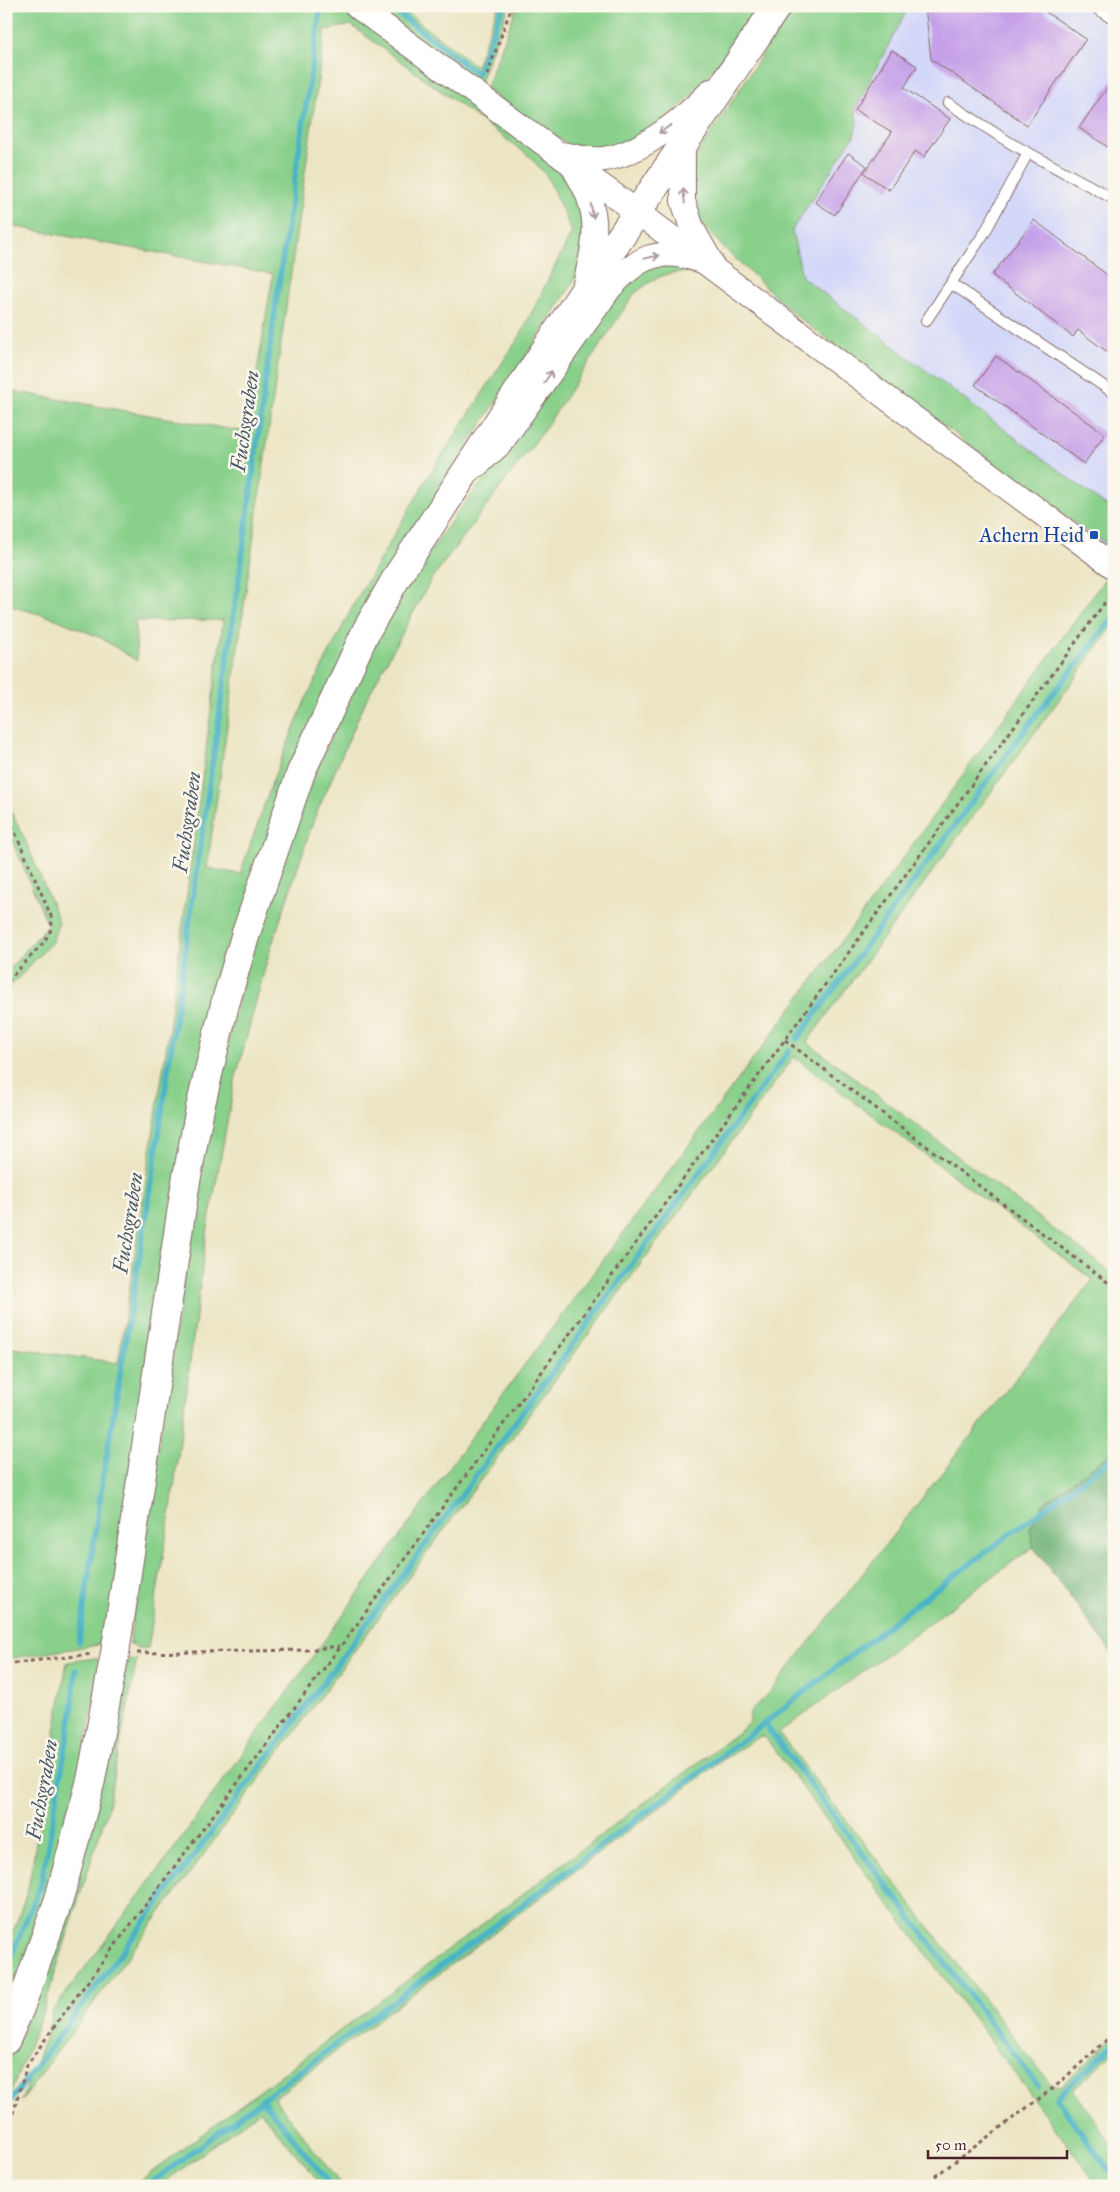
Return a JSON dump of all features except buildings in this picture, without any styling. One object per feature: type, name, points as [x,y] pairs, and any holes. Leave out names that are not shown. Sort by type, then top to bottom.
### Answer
[{"type":"main road","points":[[6,2040],[20,2008],[53,1917],[75,1847],[91,1780],[115,1654],[186,1188],[202,1098],[225,1004],[246,932],[298,780],[366,631],[398,575],[582,294],[777,6]]},
{"type":"street","points":[[357,6],[1114,567]]},
{"type":"street","points":[[553,152],[590,159],[605,159],[634,149],[693,109],[740,61]]},
{"type":"street","points":[[683,147],[683,201],[692,228],[710,267]]},
{"type":"street","points":[[573,166],[590,198],[595,229],[594,248],[582,294]]},
{"type":"street","points":[[461,481],[500,444],[608,289],[625,270],[642,258],[680,254],[710,267]]},
{"type":"lane","points":[[1093,6],[1108,16],[1114,7]]},
{"type":"lane","points":[[948,103],[1028,153],[1114,199]]},
{"type":"lane","points":[[926,321],[985,232],[1028,153]]},
{"type":"lane","points":[[952,284],[1114,393]]},
{"type":"path","points":[[478,97],[512,6]]},
{"type":"path","points":[[6,2137],[27,2065],[61,2017],[341,1646],[1114,590]]},
{"type":"path","points":[[6,811],[50,916],[52,928],[44,942],[6,983]]},
{"type":"path","points":[[784,1040],[1114,1288]]},
{"type":"path","points":[[6,1664],[102,1653],[306,1650],[341,1646]]},
{"type":"path","points":[[922,2186],[1056,2086],[1114,2033]]},
{"type":"shaded area","points":[[909,6],[1114,6],[1114,553],[799,318],[770,293],[792,230],[854,136],[857,124],[855,110]]},
{"type":"green space","points":[[6,6],[343,6],[505,125],[559,169],[581,206],[584,254],[573,283],[453,468],[256,870],[106,1641],[97,1645],[6,1659],[6,1347],[118,1363],[168,1037],[223,620],[135,621],[137,661],[101,638],[51,617],[6,605],[6,390],[240,431],[248,427],[273,274],[6,225]],"holes":[[[351,25],[528,155],[547,176],[572,232],[521,334],[428,477],[355,602],[304,703],[273,780],[240,874],[207,868],[325,30]]]},
{"type":"green space","points":[[374,6],[398,6],[476,66],[498,6],[509,6],[479,84]]},
{"type":"green space","points":[[517,6],[760,6],[734,44],[687,100],[648,133],[608,149],[570,145],[542,130],[486,89]]},
{"type":"green space","points":[[794,6],[909,6],[855,109],[857,124],[854,136],[792,230],[802,277],[1106,506],[1114,504],[1114,546],[1094,537],[799,318],[722,246],[700,221],[689,182],[697,155]]},
{"type":"green space","points":[[678,261],[702,274],[681,272],[665,275],[650,282],[634,294],[544,430],[432,578],[366,700],[314,819],[269,953],[234,1084],[206,1238],[172,1502],[148,1648],[138,1648],[129,1643],[205,1138],[247,964],[301,806],[365,660],[392,610],[417,570],[457,513],[504,455],[633,273]]},
{"type":"green space","points":[[1110,572],[1114,575],[1114,625],[807,1042],[1114,1275],[1114,1451],[1044,1503],[1030,1528],[1033,1547],[779,1733],[1050,2084],[1061,2086],[1114,2037],[1114,2051],[1073,2090],[1114,2146],[1114,2186],[1098,2186],[765,1737],[760,1736],[724,1759],[274,2098],[342,2186],[323,2186],[260,2111],[159,2186],[133,2186],[748,1725],[750,1712],[771,1691],[1093,1280],[794,1057],[21,2101],[52,2020],[51,2013],[173,1850],[496,1403],[871,902]]},
{"type":"green space","points":[[6,801],[27,844],[59,922],[52,942],[6,991],[6,973],[48,925],[6,826]]},
{"type":"green space","points":[[1114,1451],[1114,1656],[1033,1547],[1030,1528],[1044,1503]]},
{"type":"green space","points":[[96,1658],[101,1662],[71,1826],[6,2012],[6,1945],[15,1927],[28,1889],[67,1662]]},
{"type":"green space","points":[[137,1659],[107,1811],[43,2011],[6,2105],[6,2066],[22,2033],[126,1660]]},
{"type":"waterway","name":"Fuchsgraben","points":[[79,1642],[103,1478],[153,1174],[242,557],[276,302],[321,6]]},
{"type":"waterway","points":[[389,6],[477,74],[503,6]]},
{"type":"waterway","points":[[797,1039],[1036,715],[1114,617]]},
{"type":"waterway","points":[[6,2107],[332,1671],[789,1051]]},
{"type":"waterway","points":[[147,2186],[756,1730],[916,1604],[1114,1457]]},
{"type":"waterway","name":"Fuchsgraben","points":[[6,1969],[41,1884],[72,1713],[76,1670]]},
{"type":"waterway","points":[[764,1723],[1038,2086]]},
{"type":"waterway","points":[[1114,2044],[1056,2098],[1114,2177]]},
{"type":"waterway","points":[[262,2099],[331,2186]]},
{"type":"place","name":"Achern Heid","points":[[1094,535]]}]
